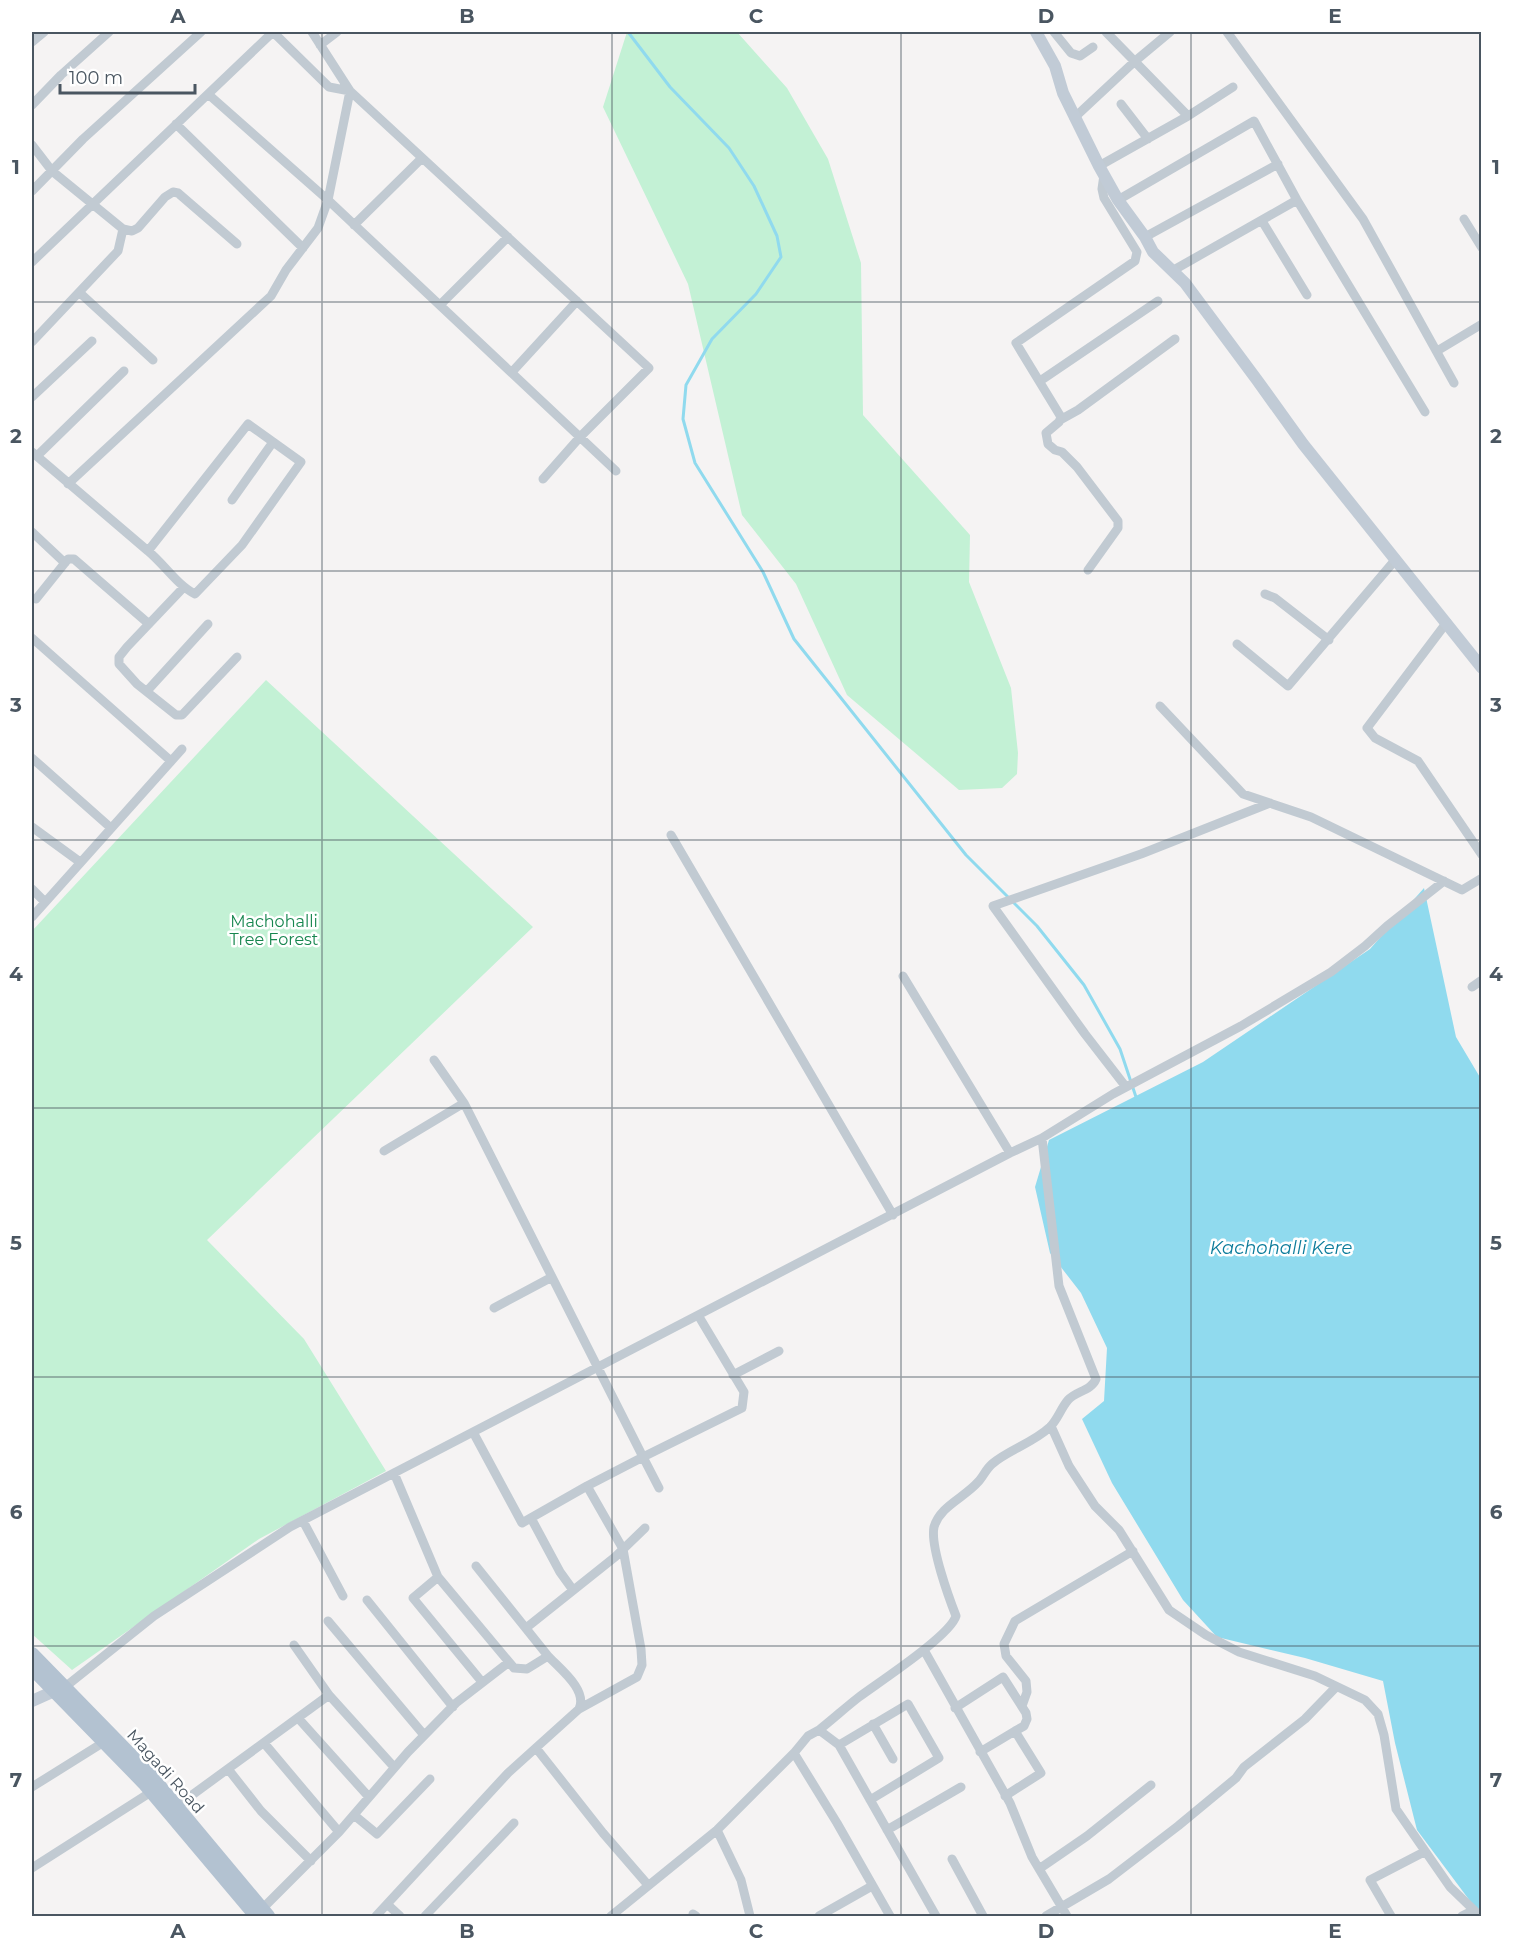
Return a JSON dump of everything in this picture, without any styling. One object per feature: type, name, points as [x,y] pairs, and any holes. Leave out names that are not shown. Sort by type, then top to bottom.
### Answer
[{"type":"main road","name":"Magadi Road","points":[[32,1654],[104,1742],[262,1914]]},
{"type":"main road","name":"Magadi Road","points":[[32,1668],[60,1689],[152,1777],[262,1914]]},
{"type":"street","points":[[32,42],[44,32]]},
{"type":"street","points":[[32,105],[61,75],[110,32]]},
{"type":"street","points":[[32,191],[83,139],[201,32]]},
{"type":"street","points":[[32,261],[273,32],[329,87],[351,91]]},
{"type":"street","points":[[312,32],[351,91],[649,368],[580,437],[543,479]]},
{"type":"street","points":[[320,45],[337,32]]},
{"type":"street","points":[[1036,32],[1055,66],[1074,118],[1101,171],[1153,252],[1191,292],[1316,461],[1482,668]]},
{"type":"street","points":[[1054,32],[1071,53],[1080,56],[1094,47]]},
{"type":"street","points":[[1106,32],[1188,116]]},
{"type":"street","points":[[1074,118],[1170,32]]},
{"type":"street","points":[[1227,32],[1363,219],[1454,383]]},
{"type":"street","points":[[1101,171],[1233,87]]},
{"type":"street","points":[[68,484],[271,296],[286,270],[318,228],[328,200],[351,91]]},
{"type":"street","points":[[208,94],[328,200],[616,471]]},
{"type":"street","points":[[1121,104],[1148,139]]},
{"type":"street","points":[[1118,200],[1254,121],[1297,200],[1425,412]]},
{"type":"street","points":[[177,124],[303,248]]},
{"type":"street","points":[[32,145],[52,171],[123,229],[132,231],[138,228],[165,197],[173,192],[178,193],[237,244]]},
{"type":"street","points":[[354,225],[422,158]]},
{"type":"street","points":[[1145,237],[1278,164]]},
{"type":"street","points":[[1060,420],[1061,417],[1016,343],[1137,258],[1137,252],[1104,198],[1101,171]]},
{"type":"street","points":[[1172,271],[1297,200]]},
{"type":"street","points":[[1464,219],[1482,248]]},
{"type":"street","points":[[1262,221],[1307,295]]},
{"type":"street","points":[[32,342],[118,250],[123,229]]},
{"type":"street","points":[[440,305],[508,237]]},
{"type":"street","points":[[80,293],[153,360]]},
{"type":"street","points":[[1040,381],[1158,301]]},
{"type":"street","points":[[512,372],[577,302]]},
{"type":"street","points":[[1437,351],[1482,324]]},
{"type":"street","points":[[1088,570],[1118,528],[1118,521],[1077,467],[1062,452],[1048,444],[1046,433],[1060,420],[1078,410],[1175,339]]},
{"type":"street","points":[[32,397],[92,341]]},
{"type":"street","points":[[124,371],[34,454],[148,551],[184,587],[195,594],[234,553],[301,462],[248,424],[148,551]]},
{"type":"street","points":[[232,500],[273,442]]},
{"type":"street","points":[[32,532],[65,563]]},
{"type":"street","points":[[35,594],[68,559],[77,560],[148,624]]},
{"type":"street","points":[[1237,644],[1288,686],[1396,559]]},
{"type":"street","points":[[184,587],[119,657],[119,664],[176,716],[182,715],[237,657]]},
{"type":"street","points":[[1264,594],[1275,598],[1329,640]]},
{"type":"street","points":[[1447,622],[1367,728],[1375,738],[1418,761],[1482,855]]},
{"type":"street","points":[[147,691],[208,624]]},
{"type":"street","points":[[32,638],[171,761]]},
{"type":"street","points":[[1160,706],[1243,794],[1311,817],[1462,890],[1482,878]]},
{"type":"street","points":[[32,917],[182,748]]},
{"type":"street","points":[[32,758],[111,828]]},
{"type":"street","points":[[1126,1087],[993,906],[1141,854],[1270,803]]},
{"type":"street","points":[[32,827],[80,862]]},
{"type":"street","points":[[671,835],[893,1215]]},
{"type":"street","points":[[32,1701],[60,1689],[154,1616],[303,1521],[1042,1138],[1126,1087],[1241,1026],[1330,972],[1444,881]]},
{"type":"street","points":[[32,889],[45,902]]},
{"type":"street","points":[[903,976],[1010,1153]]},
{"type":"street","points":[[1472,987],[1482,980]]},
{"type":"street","points":[[434,1060],[464,1103],[659,1488]]},
{"type":"street","points":[[384,1151],[464,1103]]},
{"type":"street","points":[[611,1917],[717,1830],[808,1736],[924,1650],[954,1623],[956,1616],[936,1553],[934,1529],[940,1514],[964,1497],[992,1464],[1041,1435],[1060,1416],[1068,1400],[1094,1385],[1096,1379],[1059,1286],[1042,1138]]},
{"type":"street","points":[[494,1308],[552,1276]]},
{"type":"street","points":[[473,1432],[522,1523],[587,1486],[742,1408],[744,1392],[698,1315]]},
{"type":"street","points":[[733,1375],[779,1351]]},
{"type":"street","points":[[1051,1426],[1069,1466],[1088,1496],[1119,1530],[1169,1610],[1239,1652],[1315,1676],[1365,1700],[1378,1714],[1384,1735],[1396,1809],[1450,1887],[1477,1913]]},
{"type":"street","points":[[394,1473],[438,1577],[508,1662],[514,1668],[527,1669],[548,1656]]},
{"type":"street","points":[[376,1917],[508,1773],[579,1709],[637,1677],[642,1665],[639,1637],[623,1549],[587,1486]]},
{"type":"street","points":[[531,1518],[560,1572],[573,1590]]},
{"type":"street","points":[[303,1521],[343,1596]]},
{"type":"street","points":[[526,1628],[623,1549],[645,1528]]},
{"type":"street","points":[[1022,1707],[1027,1692],[1026,1681],[1006,1656],[1004,1644],[1015,1621],[1133,1551]]},
{"type":"street","points":[[476,1566],[548,1656],[573,1683],[581,1695],[582,1702],[579,1709]]},
{"type":"street","points":[[438,1577],[413,1598],[482,1682]]},
{"type":"street","points":[[367,1600],[453,1707]]},
{"type":"street","points":[[328,1621],[424,1735]]},
{"type":"street","points":[[294,1645],[329,1695],[394,1767]]},
{"type":"street","points":[[924,1650],[1005,1796],[1039,1869],[1064,1912]]},
{"type":"street","points":[[262,1914],[339,1832],[424,1735],[453,1707],[508,1662]]},
{"type":"street","points":[[955,1708],[1003,1677],[1022,1707],[1028,1719],[1024,1726],[980,1752]]},
{"type":"street","points":[[1046,1917],[1064,1912],[1196,1812],[1236,1778],[1244,1767],[1305,1719],[1336,1688]]},
{"type":"street","points":[[177,1806],[329,1695]]},
{"type":"street","points":[[839,1745],[908,1704],[939,1758],[870,1800]]},
{"type":"street","points":[[298,1718],[369,1796]]},
{"type":"street","points":[[873,1724],[893,1759]]},
{"type":"street","points":[[819,1730],[839,1745],[936,1917]]},
{"type":"street","points":[[1005,1796],[1045,1771],[1016,1731]]},
{"type":"street","points":[[32,1786],[104,1742]]},
{"type":"street","points":[[264,1743],[339,1832]]},
{"type":"street","points":[[536,1748],[603,1833],[648,1885]]},
{"type":"street","points":[[794,1753],[890,1917]]},
{"type":"street","points":[[228,1769],[261,1811],[311,1861]]},
{"type":"street","points":[[354,1815],[377,1834],[430,1779]]},
{"type":"street","points":[[1039,1869],[1087,1836],[1151,1785]]},
{"type":"street","points":[[887,1830],[961,1786]]},
{"type":"street","points":[[32,1868],[151,1792]]},
{"type":"street","points":[[426,1917],[514,1823]]},
{"type":"street","points":[[717,1830],[741,1880],[750,1917]]},
{"type":"street","points":[[1391,1917],[1370,1880],[1424,1852]]},
{"type":"street","points":[[952,1859],[982,1917]]},
{"type":"street","points":[[819,1917],[872,1886]]},
{"type":"street","points":[[387,1904],[400,1917]]},
{"type":"street","points":[[1462,1917],[1477,1913]]},
{"type":"green space","points":[[627,32],[737,32],[787,88],[828,159],[861,263],[863,415],[970,535],[969,582],[1011,688],[1018,753],[1017,774],[1002,788],[959,790],[847,695],[796,584],[742,515],[688,284],[603,107]]},
{"type":"green space","name":"Machohalli Tree Forest","points":[[266,680],[533,927],[207,1240],[304,1339],[386,1471],[259,1539],[72,1670],[32,1634],[32,931]]},
{"type":"water","name":"Kachohalli Kere","points":[[1424,888],[1456,1037],[1481,1079],[1482,1898],[1479,1913],[1417,1830],[1395,1743],[1383,1681],[1305,1658],[1217,1637],[1183,1600],[1112,1483],[1082,1419],[1104,1401],[1107,1348],[1081,1293],[1050,1253],[1035,1187],[1049,1140],[1203,1062],[1370,949]]},
{"type":"waterway","points":[[628,32],[670,87],[729,148],[754,186],[777,236],[781,257],[756,294],[712,339],[686,385],[683,419],[695,463],[763,572],[794,639],[966,855],[1037,926],[1084,985],[1120,1049],[1136,1097]]}]
